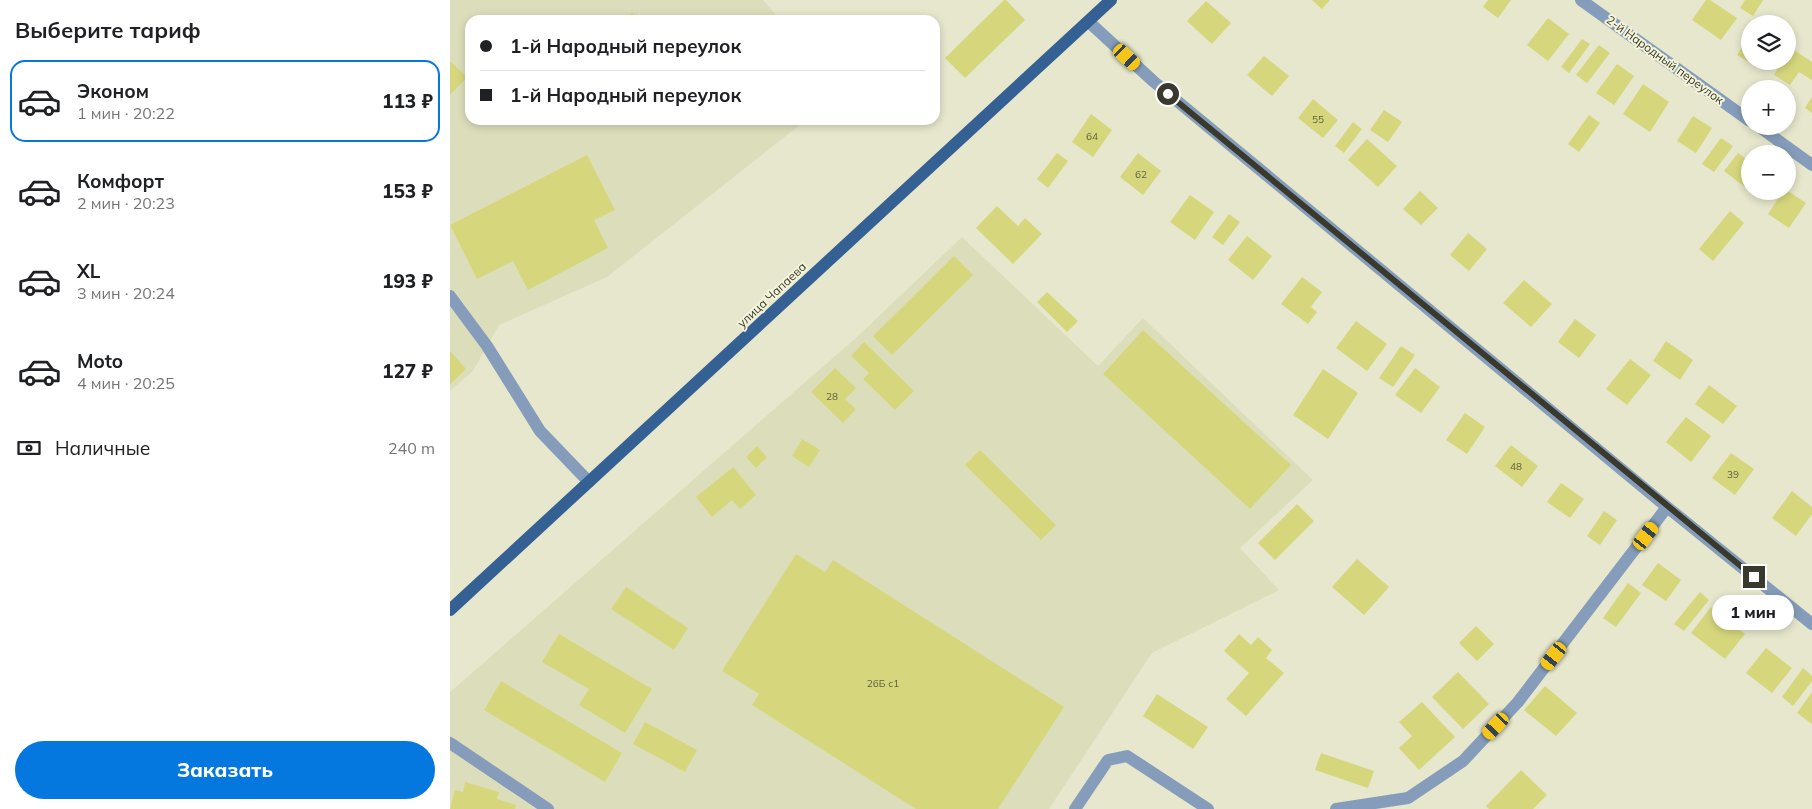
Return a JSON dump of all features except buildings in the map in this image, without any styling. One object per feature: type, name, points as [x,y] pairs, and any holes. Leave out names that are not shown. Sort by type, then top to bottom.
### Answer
[{"type":"main road","name":"улица Чапаева","points":[[450,610],[1111,0]]},
{"type":"street","name":"2-й Народный переулок","points":[[1581,0],[1741,115]]},
{"type":"street","points":[[1089,22],[1153,81],[1667,507],[1812,624]]},
{"type":"street","points":[[1770,135],[1812,165]]},
{"type":"street","points":[[450,296],[487,346],[540,431],[589,482]]},
{"type":"street","points":[[1336,809],[1408,798],[1462,761],[1518,702],[1667,507]]},
{"type":"street","points":[[450,743],[548,809]]},
{"type":"street","points":[[1075,809],[1108,760],[1127,756],[1208,809]]},
{"type":"shaded area","points":[[450,0],[763,0],[776,15],[465,15],[465,125],[800,125],[607,277],[499,325],[473,371],[450,391]]},
{"type":"shaded area","points":[[962,237],[1098,366],[1143,318],[1313,480],[1240,548],[1279,590],[1152,653],[1049,809],[450,809],[450,692],[858,336]]},
{"type":"route","points":[[1168,94],[1754,577]]}]
